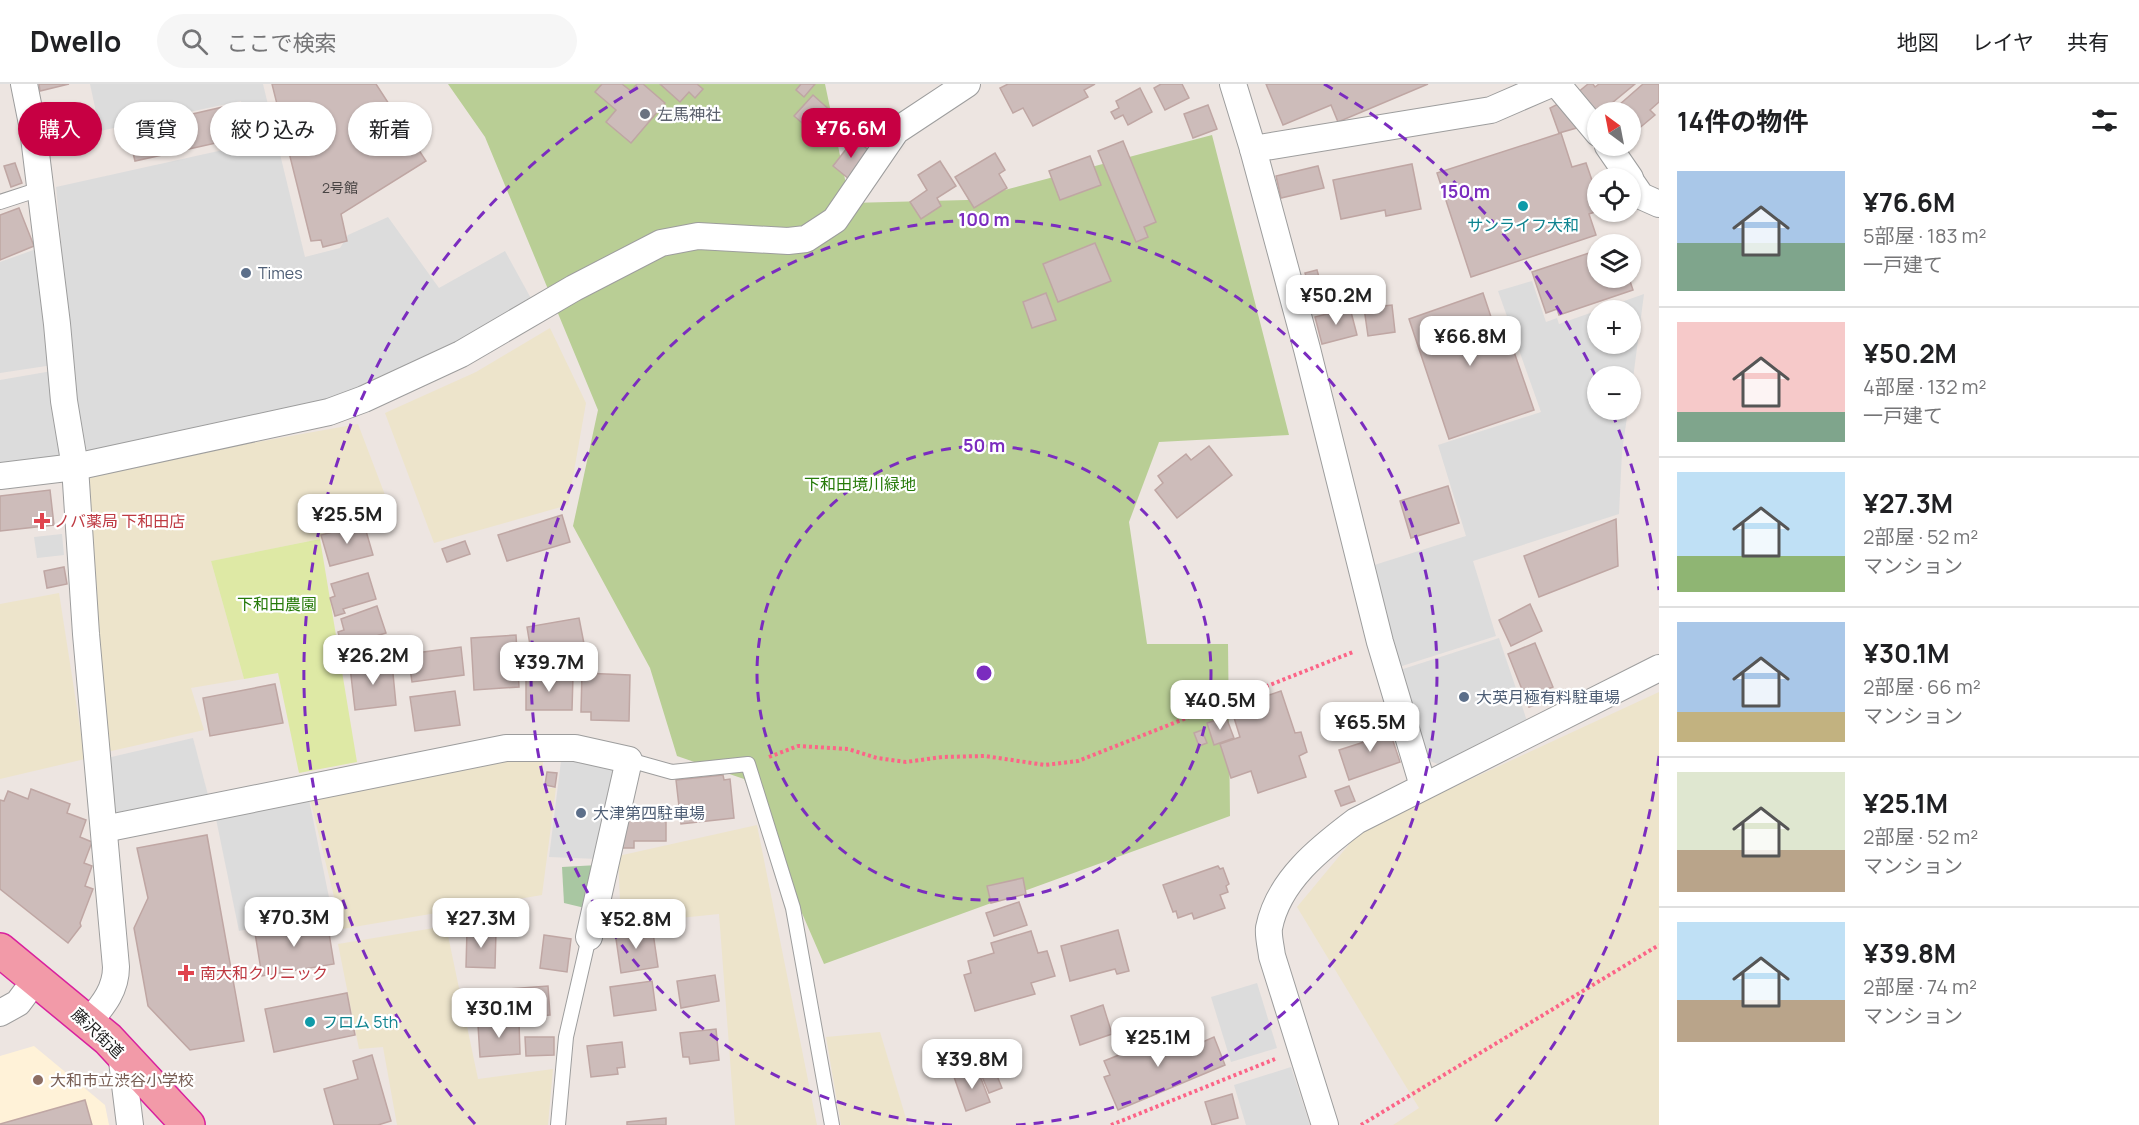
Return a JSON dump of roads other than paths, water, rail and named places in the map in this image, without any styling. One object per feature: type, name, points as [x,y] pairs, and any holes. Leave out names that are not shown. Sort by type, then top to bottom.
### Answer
[{"type":"highway","name":"藤沢街道","points":[[0,950],[88,1022],[121,1053],[188,1125]]},
{"type":"street","points":[[24,84],[40,189],[64,401],[75,467],[86,634],[116,977],[107,1000],[88,1022]]},
{"type":"street","points":[[0,476],[75,467],[338,409],[461,354],[574,288],[661,243],[698,236],[788,241],[806,239],[834,220],[896,131],[967,84]]},
{"type":"street","points":[[1233,84],[1307,349],[1380,642],[1423,786]]},
{"type":"street","points":[[1253,149],[1491,110],[1551,84]]},
{"type":"street","points":[[1557,84],[1587,120]]},
{"type":"street","points":[[1641,196],[1659,204]]},
{"type":"street","points":[[1325,1125],[1272,956],[1269,929],[1279,902],[1296,875],[1320,848],[1356,821],[1659,668]]},
{"type":"street","points":[[104,829],[506,748],[575,748],[628,760],[589,937]]},
{"type":"street","points":[[0,1013],[18,1003],[36,980]]},
{"type":"street","points":[[121,1053],[130,1125]]},
{"type":"lane","points":[[0,202],[40,189]]},
{"type":"lane","points":[[628,760],[672,772],[748,764],[793,908],[832,1125]]},
{"type":"lane","points":[[558,1125],[566,1037],[589,937]]},
{"type":"place","name":"左馬神社","points":[[645,114]]},
{"type":"place","name":"サンライフ大和","points":[[1523,206]]},
{"type":"place","name":"Times","points":[[246,273]]},
{"type":"place","name":"ノバ薬局 下和田店","points":[[42,521]]},
{"type":"place","name":"大英月極有料駐車場","points":[[1464,697]]},
{"type":"place","name":"大津第四駐車場","points":[[581,813]]},
{"type":"place","name":"南大和クリニック","points":[[186,973]]},
{"type":"place","name":"フロム 5th","points":[[310,1022]]},
{"type":"place","name":"大和市立渋谷小学校","points":[[38,1080]]},
{"type":"park label","name":"下和田境川緑地","points":[[860,484]]},
{"type":"park label","name":"下和田農園","points":[[277,604]]}]
